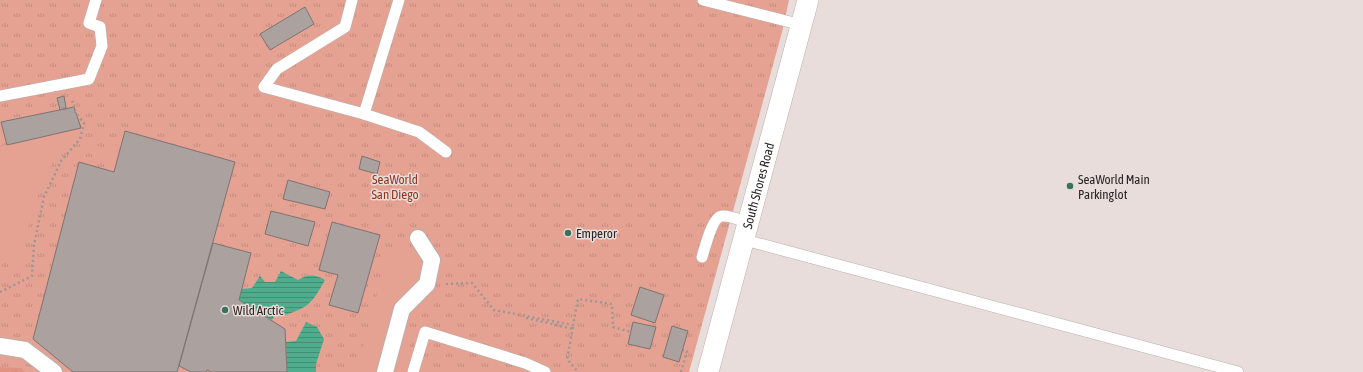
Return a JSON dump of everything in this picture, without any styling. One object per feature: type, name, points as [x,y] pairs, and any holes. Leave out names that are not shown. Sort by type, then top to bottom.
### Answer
[{"type":"street","name":"South Shores Road","points":[[708,372],[747,232],[808,0]]},
{"type":"street","points":[[385,372],[402,309],[427,284],[432,260],[418,238]]},
{"type":"street","points":[[0,346],[25,350],[54,372]]},
{"type":"lane","points":[[0,96],[89,79],[102,46],[100,27],[89,23],[96,0]]},
{"type":"lane","points":[[352,0],[345,27],[277,69],[264,87],[364,114],[419,132],[446,152]]},
{"type":"lane","points":[[364,114],[399,0]]},
{"type":"lane","points":[[703,0],[802,25]]},
{"type":"lane","points":[[702,257],[713,224],[717,218],[722,216],[747,232],[1238,372]]},
{"type":"lane","points":[[413,372],[425,332],[525,363],[545,372]]},
{"type":"path","points":[[0,292],[32,276],[34,244],[44,197],[61,161],[80,139],[84,122],[75,112],[69,83]]},
{"type":"path","points":[[427,284],[472,283],[494,310],[572,329]]},
{"type":"path","points":[[578,372],[567,359],[578,299],[612,304],[613,327],[631,332]]},
{"type":"path","points":[[494,310],[573,325]]},
{"type":"path","points":[[681,372],[686,351],[683,350]]},
{"type":"green space","name":"SeaWorld San Diego","points":[[0,0],[789,0],[782,32],[689,372],[0,372]]},
{"type":"green space","points":[[75,130],[58,152],[38,195],[26,238],[27,262],[0,257],[0,146]]},
{"type":"green space","points":[[87,142],[119,153],[114,172],[102,159],[86,152]]},
{"type":"green space","points":[[389,247],[408,252],[423,263],[415,287],[394,304],[377,372],[357,372]]},
{"type":"green space","points":[[402,336],[411,339],[402,372],[392,372]]},
{"type":"green space","points":[[0,367],[21,368],[25,372],[0,372]]},
{"type":"shaded area","points":[[281,271],[298,280],[312,276],[325,280],[316,295],[308,304],[298,310],[282,316],[276,313],[272,320],[239,300],[241,289],[252,288],[260,276],[265,282],[275,282]]},
{"type":"shaded area","points":[[306,322],[317,327],[324,339],[316,364],[316,372],[287,372],[286,342],[296,341]]},
{"type":"building","points":[[305,7],[314,24],[270,50],[260,34]]},
{"type":"building","points":[[64,96],[66,108],[60,110],[57,98]]},
{"type":"building","points":[[74,107],[81,128],[7,145],[1,122]]},
{"type":"building","points":[[125,131],[235,162],[177,372],[73,372],[33,339],[79,162],[114,172]]},
{"type":"building","points":[[362,156],[380,162],[377,174],[359,169]]},
{"type":"building","points":[[288,180],[330,192],[325,209],[283,199]]},
{"type":"building","points":[[271,211],[315,222],[308,246],[265,234]]},
{"type":"building","points":[[332,222],[380,235],[358,313],[329,305],[338,275],[319,270]]},
{"type":"building","name":"Wild Arctic","points":[[213,243],[251,253],[239,300],[285,329],[287,372],[211,372],[207,370],[206,372],[191,372],[179,366]]},
{"type":"building","points":[[640,287],[664,295],[655,323],[631,315]]},
{"type":"building","points":[[633,322],[656,327],[650,349],[628,344]]},
{"type":"building","points":[[672,326],[688,331],[679,362],[663,357]]},
{"type":"place","name":"SeaWorld Main Parkinglot","points":[[1070,186]]},
{"type":"place","name":"Emperor","points":[[568,233]]},
{"type":"place","name":"Wild Arctic","points":[[225,310]]}]
